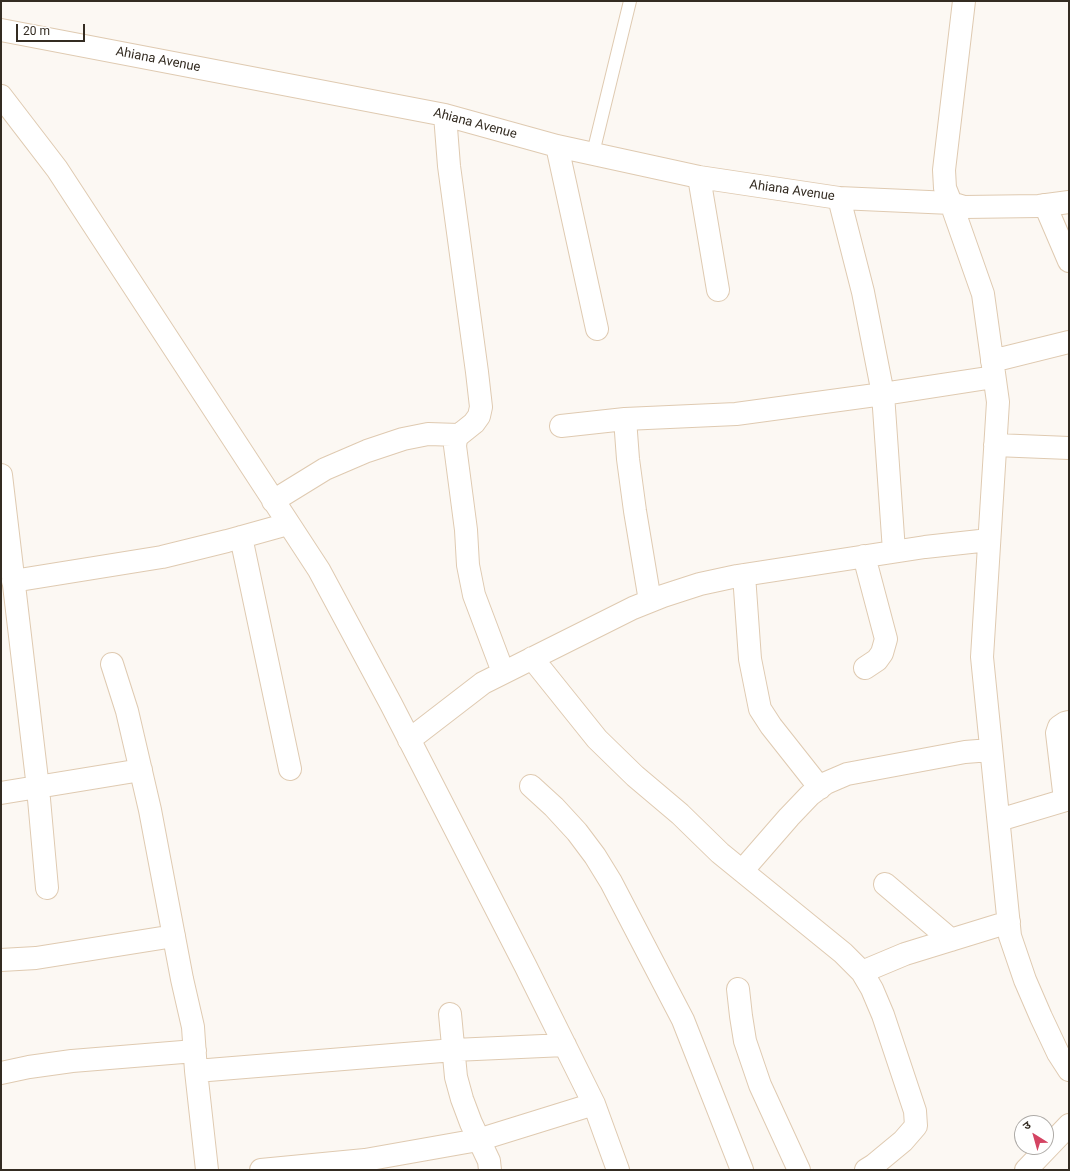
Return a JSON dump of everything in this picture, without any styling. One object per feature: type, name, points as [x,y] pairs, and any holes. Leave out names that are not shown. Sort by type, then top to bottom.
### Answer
[{"type":"street","points":[[964,1],[944,170],[945,188],[983,294],[998,402],[982,657],[991,750],[1010,936],[1025,980],[1058,1053],[1069,1070]]},
{"type":"street","name":"Ahiana Avenue","points":[[1,30],[445,114],[557,146],[699,177],[839,198],[951,203],[964,207],[1045,205],[1069,202]]},
{"type":"street","points":[[1,96],[57,169],[319,570],[409,740],[565,1045],[594,1104],[618,1170]]},
{"type":"street","points":[[273,501],[325,469],[367,451],[403,439],[428,434],[458,434],[474,423],[479,416],[481,407],[454,213],[445,114]]},
{"type":"street","points":[[557,146],[597,330]]},
{"type":"street","points":[[699,177],[718,290]]},
{"type":"street","points":[[839,198],[863,292],[883,394],[894,552]]},
{"type":"street","points":[[1045,205],[1069,261]]},
{"type":"street","points":[[561,426],[625,419],[736,414],[883,394],[993,369],[1069,342]]},
{"type":"street","points":[[625,419],[634,511],[650,601]]},
{"type":"street","points":[[458,434],[455,446],[466,530],[468,565],[474,596],[503,672]]},
{"type":"street","points":[[995,445],[1069,448]]},
{"type":"street","points":[[1,475],[38,788],[47,888]]},
{"type":"street","points":[[13,581],[162,557],[288,524]]},
{"type":"street","points":[[241,537],[290,769]]},
{"type":"street","points":[[409,740],[483,683],[633,608],[650,601],[700,584],[744,575],[925,547],[989,540]]},
{"type":"street","points":[[864,556],[886,639],[882,653],[877,660],[865,668]]},
{"type":"street","points":[[744,575],[750,660],[760,709],[771,726],[820,788]]},
{"type":"street","points":[[532,658],[598,739],[635,776],[680,814],[720,853],[843,953],[862,972],[872,988],[883,1015],[915,1111],[916,1126],[903,1141],[866,1170]]},
{"type":"street","points":[[112,664],[127,711],[150,810],[193,1027],[195,1061],[207,1170]]},
{"type":"street","points":[[999,820],[1067,800],[1057,733],[1059,727],[1069,722]]},
{"type":"street","points":[[742,871],[810,795],[826,783],[847,774],[965,752],[991,750]]},
{"type":"street","points":[[1,793],[141,770]]},
{"type":"street","points":[[530,786],[554,807],[577,832],[595,856],[611,882],[683,1020],[742,1170]]},
{"type":"street","points":[[885,884],[951,940]]},
{"type":"street","points":[[862,972],[905,954],[1009,922]]},
{"type":"street","points":[[1,960],[36,958],[174,936]]},
{"type":"street","points":[[738,989],[745,1042],[760,1085],[798,1170]]},
{"type":"street","points":[[450,1014],[456,1077],[462,1099],[478,1140],[489,1161],[490,1170]]},
{"type":"street","points":[[1,1073],[29,1067],[72,1061],[195,1061],[565,1045]]},
{"type":"street","points":[[262,1170],[366,1165],[478,1140],[594,1104]]},
{"type":"street","points":[[1026,1170],[1069,1125]]},
{"type":"lane","points":[[593,153],[630,1]]}]
